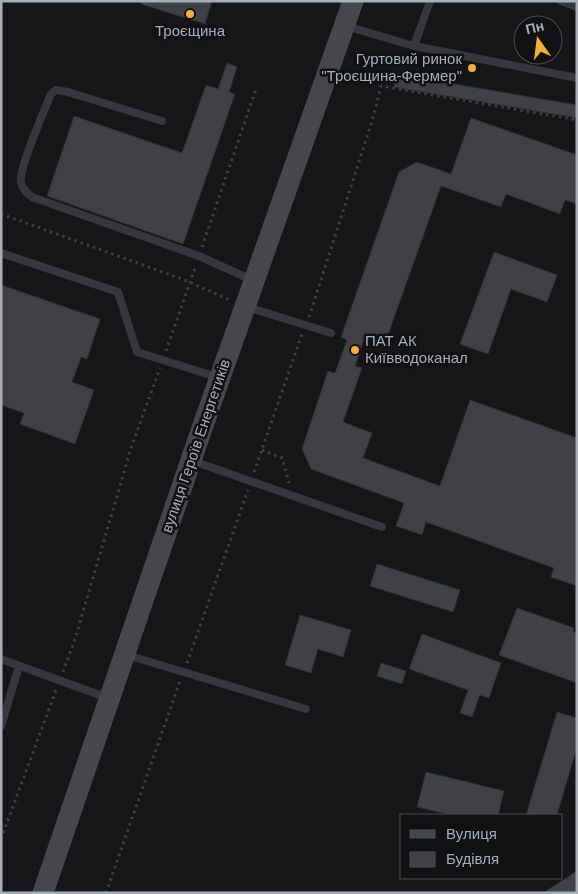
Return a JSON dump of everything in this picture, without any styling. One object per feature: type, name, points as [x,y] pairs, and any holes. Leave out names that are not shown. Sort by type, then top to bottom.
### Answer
[{"type":"street","name":"вулиця Героїв Енергетиків","points":[[43,893],[191,461],[353,1]]},
{"type":"lane","points":[[414,46],[430,1]]},
{"type":"lane","points":[[561,1],[577,6]]},
{"type":"lane","points":[[344,25],[414,46],[577,78]]},
{"type":"lane","points":[[162,121],[56,90],[51,94],[23,167],[20,182],[26,192],[32,197],[199,256],[254,281]]},
{"type":"lane","points":[[1,253],[118,292],[137,352],[220,378]]},
{"type":"lane","points":[[245,306],[330,334]]},
{"type":"lane","points":[[191,461],[382,527]]},
{"type":"lane","points":[[125,654],[306,709]]},
{"type":"lane","points":[[1,659],[110,699]]},
{"type":"lane","points":[[1,726],[19,666]]},
{"type":"path","points":[[381,86],[577,120]]},
{"type":"path","points":[[1,839],[75,639],[132,445],[256,89]]},
{"type":"path","points":[[1,214],[190,282],[245,306]]},
{"type":"path","points":[[262,450],[282,458],[293,496]]},
{"type":"building","name":"Троєщина","points":[[141,1],[212,1],[205,24],[141,4]]},
{"type":"building","points":[[227,63],[237,67],[229,92],[235,94],[183,244],[47,196],[74,116],[182,153],[206,85],[218,89]]},
{"type":"building","points":[[396,74],[577,105],[577,118],[394,87]]},
{"type":"building","name":"ПАТ АК Київводоканал","points":[[471,118],[577,155],[577,204],[565,200],[560,214],[506,194],[501,207],[441,186],[385,343],[365,336],[355,366],[362,368],[343,422],[372,433],[363,458],[440,486],[470,400],[577,438],[577,586],[551,577],[554,568],[426,522],[422,535],[396,526],[404,503],[311,469],[302,449],[328,371],[335,373],[347,340],[341,337],[399,172],[417,162],[451,174]]},
{"type":"building","points":[[494,252],[557,275],[547,302],[511,289],[488,354],[460,344]]},
{"type":"building","points":[[1,285],[100,319],[87,359],[81,357],[72,382],[94,390],[75,444],[20,424],[24,413],[1,405]]},
{"type":"building","points":[[377,564],[460,590],[453,612],[370,586]]},
{"type":"building","points":[[517,608],[574,628],[573,632],[577,633],[577,683],[499,655]]},
{"type":"building","points":[[300,615],[351,630],[343,657],[318,649],[311,673],[285,665]]},
{"type":"building","points":[[422,634],[501,663],[489,698],[480,695],[472,717],[460,713],[468,690],[409,669]]},
{"type":"building","points":[[381,663],[406,671],[402,684],[377,676]]},
{"type":"building","points":[[557,712],[577,718],[577,747],[557,814],[526,814]]},
{"type":"building","points":[[426,772],[504,791],[498,814],[447,814],[417,807]]},
{"type":"building","points":[[577,871],[577,893],[543,893]]},
{"type":"place","name":"Троєщина","points":[[190,14]]},
{"type":"place","name":"Гуртовий ринок \"Троєщина-Фермер\"","points":[[472,68]]},
{"type":"place","name":"ПАТ АК Київводоканал","points":[[355,350]]}]
